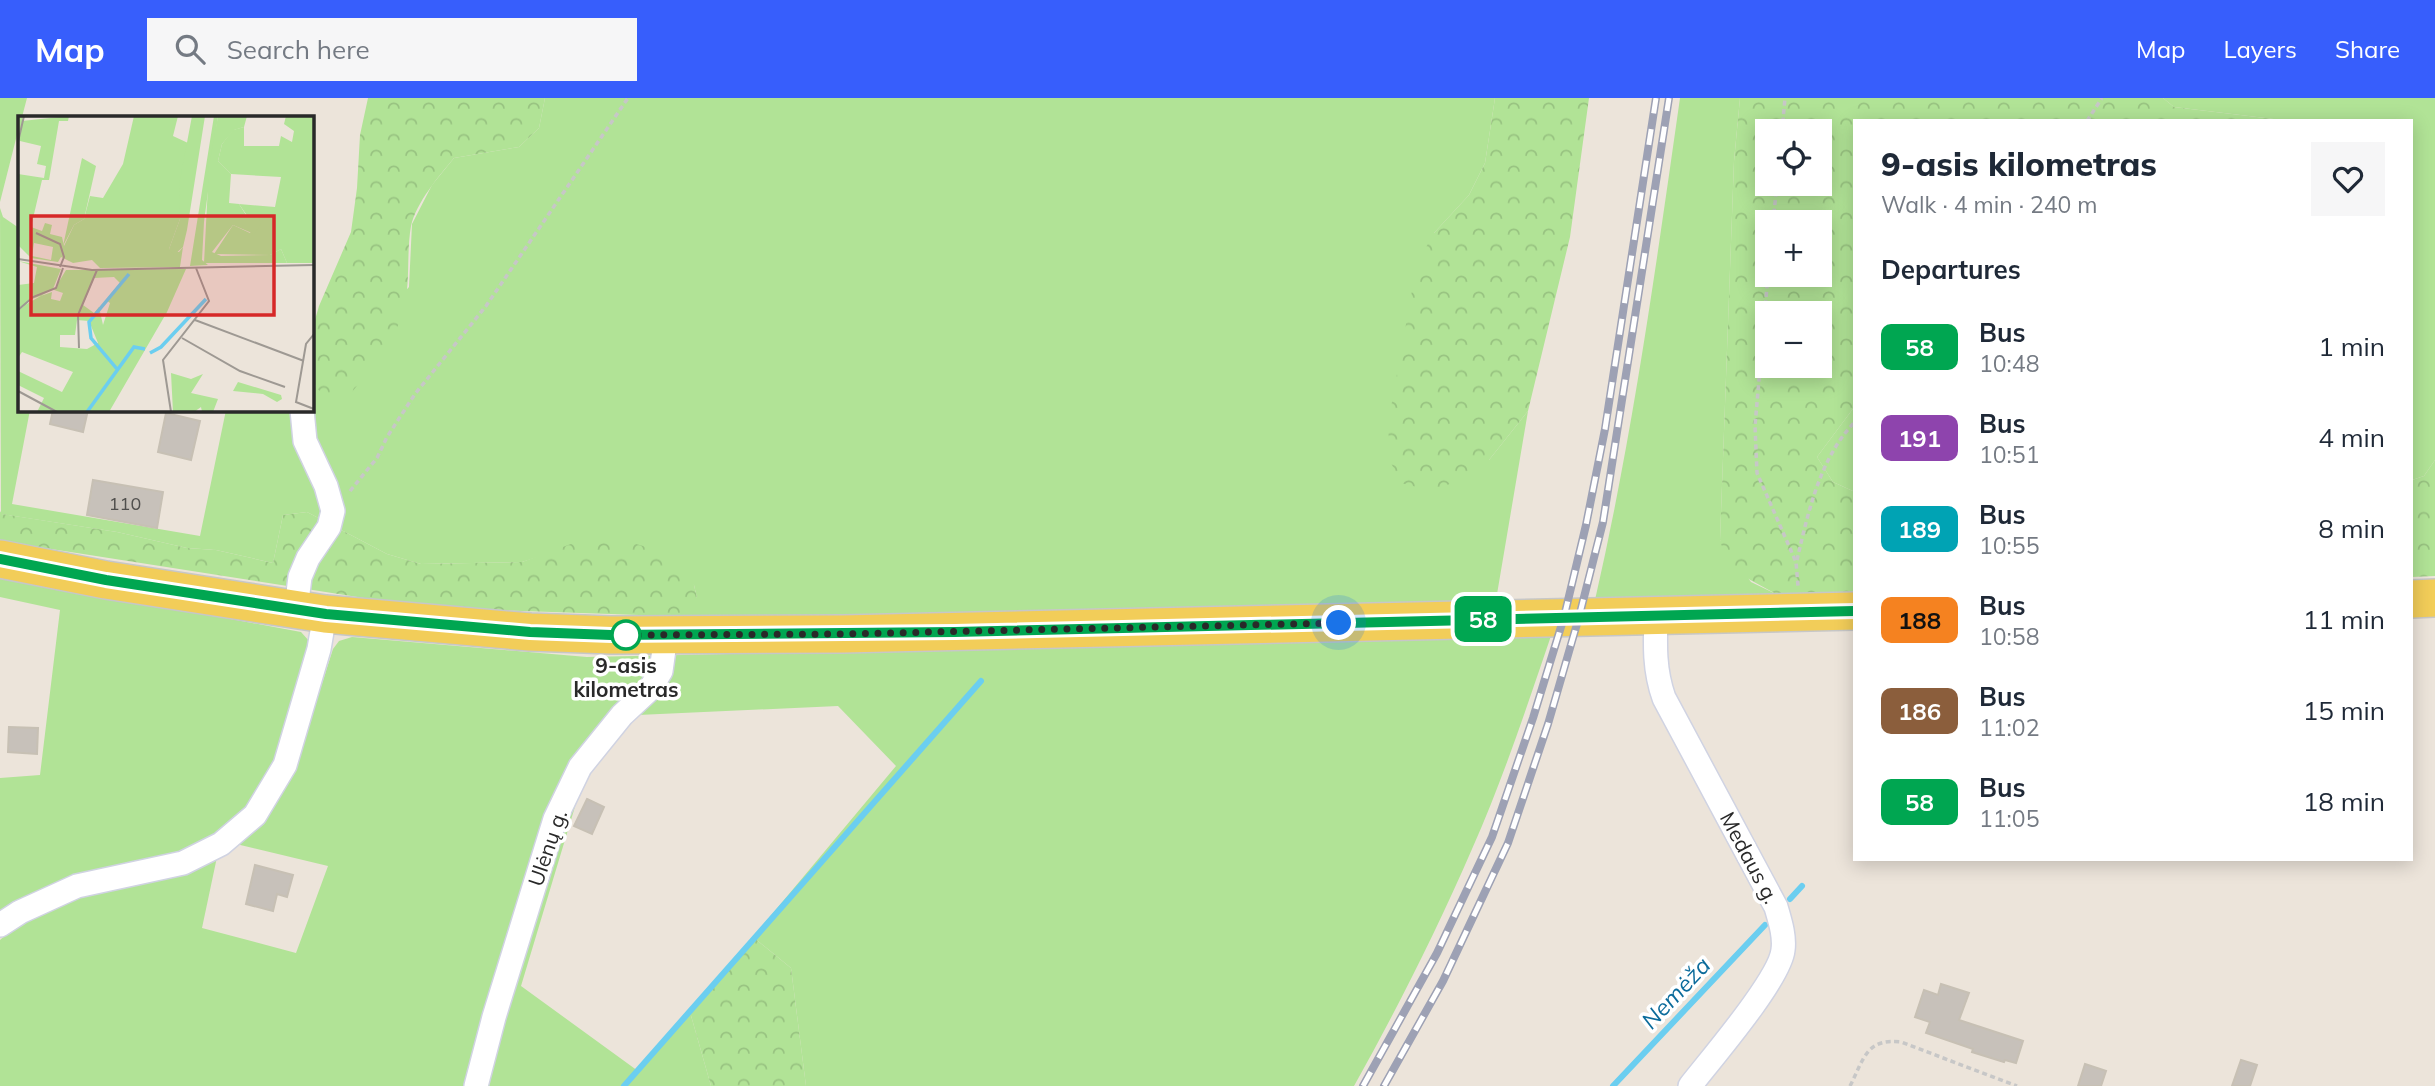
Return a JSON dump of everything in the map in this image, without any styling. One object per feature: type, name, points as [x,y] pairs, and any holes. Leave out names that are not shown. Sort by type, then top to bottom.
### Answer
[{"type":"main road","points":[[0,559],[106,580],[311,612],[530,632],[666,635],[1052,630],[1853,611]]},
{"type":"main road","points":[[2413,599],[2435,598]]},
{"type":"street","points":[[0,925],[20,912],[77,886],[183,863],[221,844],[255,815],[285,765],[319,649],[300,577],[308,558],[329,527],[333,511],[326,486],[305,441],[302,411]]},
{"type":"street","name":"Medaus g.","points":[[1656,616],[1655,656],[1664,698],[1776,907],[1783,928],[1783,951],[1774,975],[1690,1086]]},
{"type":"street","name":"Ulėnų g.","points":[[475,1086],[555,819],[580,767],[622,715],[650,689],[661,671],[666,635]]},
{"type":"path","points":[[333,511],[377,458],[387,437],[415,394],[486,306],[628,98]]},
{"type":"path","points":[[1783,119],[1785,98]]},
{"type":"path","points":[[2088,119],[2102,98]]},
{"type":"path","points":[[1767,287],[1755,426],[1756,473],[1797,562]]},
{"type":"path","points":[[1799,612],[1797,562],[1806,521],[1831,451],[1853,424]]},
{"type":"path","points":[[1850,1086],[1868,1049],[1887,1040],[1901,1042],[2017,1086]]},
{"type":"green space","points":[[0,98],[27,98],[22,116],[18,116],[18,131],[0,202]]},
{"type":"green space","points":[[368,98],[545,98],[539,128],[519,147],[454,158],[429,190],[411,226],[407,291],[403,312],[394,334],[347,398],[329,398],[316,388],[313,378],[313,327],[319,306],[351,232],[360,135]]},
{"type":"green space","points":[[545,98],[1495,98],[1485,163],[1469,195],[1434,233],[1489,460],[1528,411],[1495,606],[992,618],[697,617],[694,585],[544,555],[522,562],[421,564],[387,554],[307,512],[283,515],[273,563],[117,532],[1,514],[0,208],[3,217],[18,227],[18,411],[30,411],[12,504],[200,536],[226,411],[313,411],[313,378],[316,388],[409,287],[412,224],[432,185],[454,158],[519,147],[539,128]]},
{"type":"green space","points":[[1495,98],[1589,98],[1570,237],[1528,411],[1489,460],[1436,492],[1401,483],[1390,461],[1388,424],[1417,263],[1434,233],[1469,195],[1485,163]]},
{"type":"green space","points":[[1680,98],[1740,98],[1734,161],[1720,540],[1751,582],[1776,594],[1595,600],[1632,413]]},
{"type":"green space","points":[[1740,98],[2163,98],[2174,107],[2273,119],[1853,119],[1853,409],[1817,457],[1833,482],[1853,491],[1853,592],[1776,594],[1734,571],[1726,560],[1720,540],[1734,161]]},
{"type":"green space","points":[[2163,98],[2435,98],[2435,460],[2424,476],[2413,480],[2413,119],[2273,119],[2174,107]]},
{"type":"green space","points":[[1853,409],[1853,491],[1833,482],[1817,457]]},
{"type":"green space","points":[[2435,460],[2435,576],[2413,577],[2413,480],[2424,476]]},
{"type":"green space","points":[[0,511],[2,514],[117,532],[273,563],[283,515],[307,512],[387,554],[421,564],[522,562],[579,541],[615,538],[643,546],[685,571],[694,585],[697,617],[461,609],[402,604],[0,541]]},
{"type":"green space","points":[[0,576],[301,632],[310,642],[272,772],[249,804],[202,848],[89,873],[48,886],[0,912],[0,778],[40,775],[60,610],[0,597]]},
{"type":"green space","points":[[1553,630],[1484,822],[1416,969],[1354,1086],[806,1086],[791,968],[753,937],[896,766],[838,706],[638,715],[603,752],[580,790],[521,986],[638,1071],[690,1012],[711,1086],[0,1086],[0,940],[17,925],[55,903],[217,857],[202,928],[296,953],[328,866],[232,843],[297,762],[333,649],[339,641],[352,637],[587,657]]},
{"type":"green space","points":[[753,937],[791,968],[806,1086],[711,1086],[690,1012]]},
{"type":"building","points":[[53,411],[88,411],[83,432],[50,424]]},
{"type":"building","points":[[166,413],[200,421],[191,460],[158,452]]},
{"type":"building","points":[[93,480],[163,492],[157,528],[87,515]]},
{"type":"building","points":[[9,727],[38,728],[37,754],[8,752]]},
{"type":"building","points":[[587,799],[604,807],[592,834],[574,826]]},
{"type":"building","points":[[255,865],[293,875],[287,897],[277,894],[273,911],[246,904]]},
{"type":"building","points":[[1941,984],[1969,993],[1959,1020],[2023,1041],[2016,1063],[1972,1052],[1973,1049],[1926,1033],[1930,1022],[1915,1017],[1924,990],[1938,995]]},
{"type":"building","points":[[2241,1060],[2257,1065],[2250,1086],[2232,1086]]},
{"type":"building","points":[[2085,1064],[2106,1071],[2101,1086],[2078,1086]]},
{"type":"waterway","points":[[624,1086],[981,681]]},
{"type":"waterway","name":"Nemėža","points":[[1790,899],[1802,886]]},
{"type":"waterway","name":"Nemėža","points":[[1613,1086],[1765,925]]},
{"type":"railway","points":[[1363,1086],[1437,953],[1492,837],[1564,617],[1605,429],[1656,98]]},
{"type":"railway","points":[[1384,1086],[1443,981],[1508,843],[1548,724],[1579,617],[1603,522],[1669,98]]},
{"type":"bus line","name":"58","points":[[0,559],[106,580],[326,614],[530,632],[611,635],[955,632],[1853,611]]},
{"type":"place","name":"9-asis kilometras","points":[[626,635]]},
{"type":"route","points":[[626,635],[843,634],[1339,623]]}]
